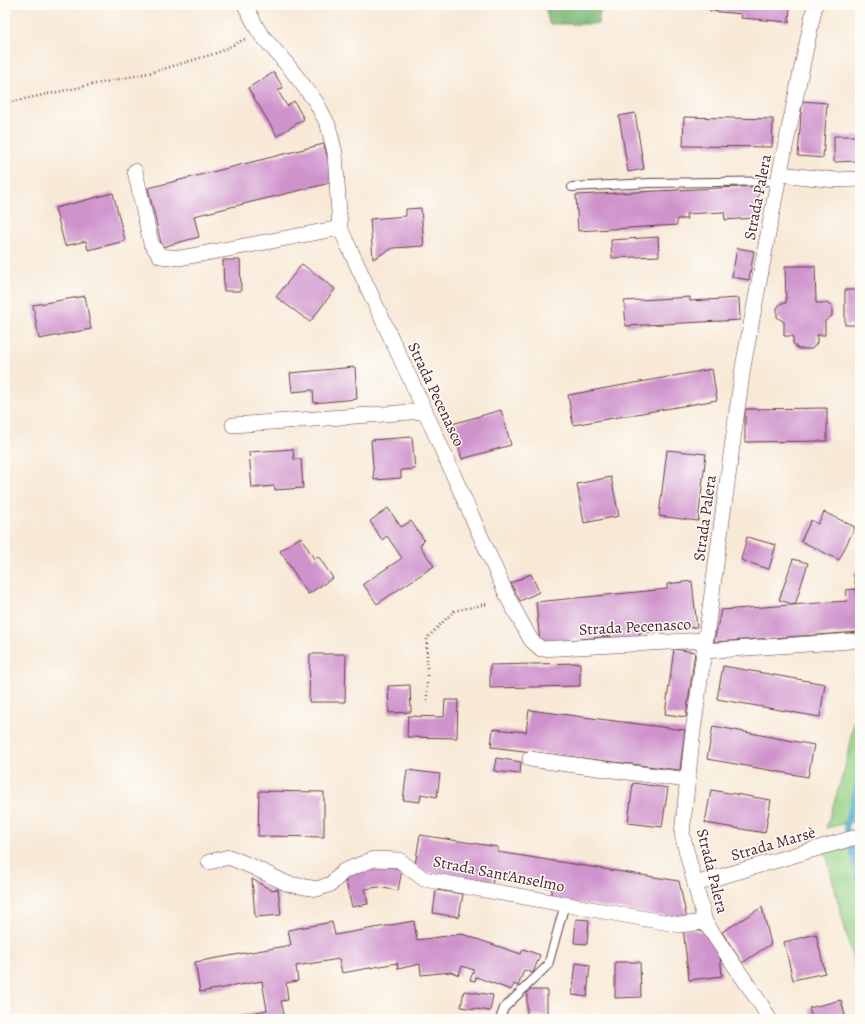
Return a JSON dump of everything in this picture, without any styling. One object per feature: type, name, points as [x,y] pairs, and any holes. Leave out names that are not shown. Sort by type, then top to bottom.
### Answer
[{"type":"street","name":"Strada Pecenasco","points":[[245,5],[259,32],[290,68],[316,102],[328,125],[335,153],[340,228],[425,411],[509,600],[531,640],[541,650],[851,641]]},
{"type":"street","name":"Strada Palera","points":[[769,1019],[762,1006],[705,922],[682,834],[704,646],[743,367],[779,178],[815,5]]},
{"type":"street","points":[[135,171],[151,243],[160,256],[180,258],[340,228]]},
{"type":"street","points":[[779,178],[835,180],[860,179]]},
{"type":"street","points":[[233,425],[425,411]]},
{"type":"street","points":[[530,759],[688,780]]},
{"type":"street","name":"Strada Marsè","points":[[695,884],[860,836]]},
{"type":"street","name":"Strada Sant'Anselmo","points":[[209,862],[230,858],[288,884],[317,888],[332,884],[344,871],[351,867],[374,860],[399,860],[424,879],[680,925],[705,922]]},
{"type":"lane","points":[[572,187],[779,178]]},
{"type":"lane","points":[[500,1019],[504,1008],[548,965],[565,904]]},
{"type":"path","points":[[5,103],[153,72],[217,53],[259,32]]},
{"type":"path","points":[[427,700],[427,638],[454,610],[509,600]]},
{"type":"green space","points":[[545,5],[601,5],[598,24],[549,24]]},
{"type":"green space","points":[[860,689],[860,820],[826,828],[845,768]]},
{"type":"green space","points":[[860,842],[860,988],[825,850]]},
{"type":"building","points":[[711,5],[790,5],[789,22],[741,18],[742,14],[710,11]]},
{"type":"building","points":[[274,72],[283,88],[278,91],[287,106],[294,101],[304,119],[277,136],[248,88]]},
{"type":"building","points":[[802,101],[827,103],[823,158],[798,156]]},
{"type":"building","points":[[635,113],[644,169],[628,172],[619,116]]},
{"type":"building","points":[[684,117],[773,119],[772,147],[683,146]]},
{"type":"building","points":[[834,136],[860,136],[860,161],[834,162]]},
{"type":"building","points":[[324,144],[334,182],[194,216],[199,237],[162,247],[148,188]]},
{"type":"building","points":[[760,186],[754,218],[725,220],[724,212],[686,214],[687,219],[677,219],[677,225],[578,231],[576,195]]},
{"type":"building","points":[[113,193],[125,241],[88,250],[86,241],[65,246],[55,208]]},
{"type":"building","points":[[421,208],[424,246],[393,248],[373,259],[370,219],[406,216],[406,209]]},
{"type":"building","points":[[658,237],[659,256],[612,258],[611,240]]},
{"type":"building","points":[[737,248],[754,251],[749,280],[732,277]]},
{"type":"building","points":[[223,260],[240,260],[241,291],[224,291]]},
{"type":"building","points":[[302,264],[335,289],[310,322],[276,297]]},
{"type":"building","points":[[785,266],[815,266],[816,303],[827,303],[832,307],[832,316],[825,321],[825,335],[817,335],[817,343],[812,349],[798,349],[793,343],[793,336],[784,336],[784,322],[777,317],[777,308],[781,303],[786,303]]},
{"type":"building","points":[[845,290],[860,290],[860,325],[845,325]]},
{"type":"building","points":[[85,296],[91,329],[39,339],[33,305]]},
{"type":"building","points":[[690,297],[690,301],[739,298],[740,320],[626,326],[624,301]]},
{"type":"building","points":[[355,367],[357,399],[314,403],[313,390],[292,392],[290,373]]},
{"type":"building","points":[[712,369],[717,400],[573,425],[568,395]]},
{"type":"building","points":[[827,408],[827,441],[745,442],[745,409]]},
{"type":"building","points":[[501,410],[511,445],[462,459],[452,424]]},
{"type":"building","points":[[412,437],[415,469],[401,470],[401,478],[374,480],[371,440]]},
{"type":"building","points":[[293,449],[294,459],[301,459],[303,488],[275,490],[274,486],[252,488],[249,452]]},
{"type":"building","points":[[667,450],[706,454],[698,521],[659,516]]},
{"type":"building","points":[[611,477],[619,516],[584,523],[577,484]]},
{"type":"building","points":[[388,508],[401,527],[411,521],[424,540],[420,546],[434,566],[377,604],[363,584],[402,558],[387,536],[382,540],[370,521]]},
{"type":"building","points":[[824,512],[855,527],[839,560],[801,541],[811,520],[818,524]]},
{"type":"building","points":[[301,537],[314,559],[318,556],[333,578],[308,594],[280,551]]},
{"type":"building","points":[[747,537],[776,545],[769,569],[741,560]]},
{"type":"building","points":[[793,559],[808,563],[795,605],[779,600]]},
{"type":"building","points":[[860,571],[860,589],[856,589],[854,572]]},
{"type":"building","points":[[531,574],[539,592],[520,601],[511,583]]},
{"type":"building","points":[[692,581],[697,627],[639,633],[639,640],[612,643],[611,636],[540,643],[536,602],[667,589],[667,584]]},
{"type":"building","points":[[856,589],[860,632],[714,642],[721,610],[847,601],[846,590]]},
{"type":"building","points":[[674,649],[695,652],[686,717],[665,714]]},
{"type":"building","points":[[310,654],[346,654],[345,702],[309,702]]},
{"type":"building","points":[[580,663],[580,686],[490,688],[490,665]]},
{"type":"building","points":[[723,666],[825,684],[820,717],[717,699]]},
{"type":"building","points":[[410,685],[411,712],[389,713],[388,686]]},
{"type":"building","points":[[445,700],[458,700],[457,738],[407,737],[408,716],[444,717]]},
{"type":"building","points":[[529,710],[685,730],[680,770],[491,747],[493,729],[526,732]]},
{"type":"building","points":[[713,726],[814,745],[808,777],[707,759]]},
{"type":"building","points":[[496,758],[521,762],[520,774],[494,771]]},
{"type":"building","points":[[407,770],[440,774],[437,797],[421,794],[420,802],[403,800]]},
{"type":"building","points":[[633,783],[668,788],[662,827],[628,823]]},
{"type":"building","points":[[711,790],[771,800],[765,833],[705,823]]},
{"type":"building","points":[[259,791],[324,792],[324,837],[258,836]]},
{"type":"building","points":[[420,835],[498,847],[498,852],[679,881],[687,919],[550,899],[552,888],[493,878],[492,884],[424,872],[415,865]]},
{"type":"building","points":[[376,864],[402,869],[398,891],[379,887],[365,889],[368,904],[352,907],[344,875]]},
{"type":"building","points":[[252,879],[271,890],[278,889],[281,915],[255,917]]},
{"type":"building","points":[[436,890],[463,894],[459,917],[433,913]]},
{"type":"building","points":[[762,907],[771,944],[742,963],[722,932]]},
{"type":"building","points":[[576,919],[589,920],[587,944],[574,943]]},
{"type":"building","points":[[414,921],[417,940],[462,934],[521,954],[523,949],[540,955],[533,973],[524,970],[518,986],[514,984],[511,990],[476,977],[475,981],[470,980],[474,970],[462,966],[459,975],[451,972],[421,975],[420,964],[398,969],[397,963],[342,973],[339,959],[296,966],[298,981],[286,983],[288,1000],[281,1001],[285,1019],[220,1019],[267,1010],[262,981],[200,992],[195,962],[291,945],[288,930],[332,922],[335,935]]},
{"type":"building","points":[[683,928],[706,932],[720,954],[722,976],[689,980]]},
{"type":"building","points":[[816,934],[825,973],[793,980],[784,942]]},
{"type":"building","points":[[615,962],[640,962],[641,997],[615,998]]},
{"type":"building","points":[[576,963],[590,965],[587,997],[572,995]]},
{"type":"building","points":[[527,990],[547,990],[547,1016],[527,1016]]},
{"type":"building","points":[[464,991],[493,995],[490,1011],[461,1007]]},
{"type":"building","points":[[841,1000],[846,1019],[812,1019],[809,1008]]},
{"type":"waterway","points":[[860,776],[846,825],[860,884]]}]
